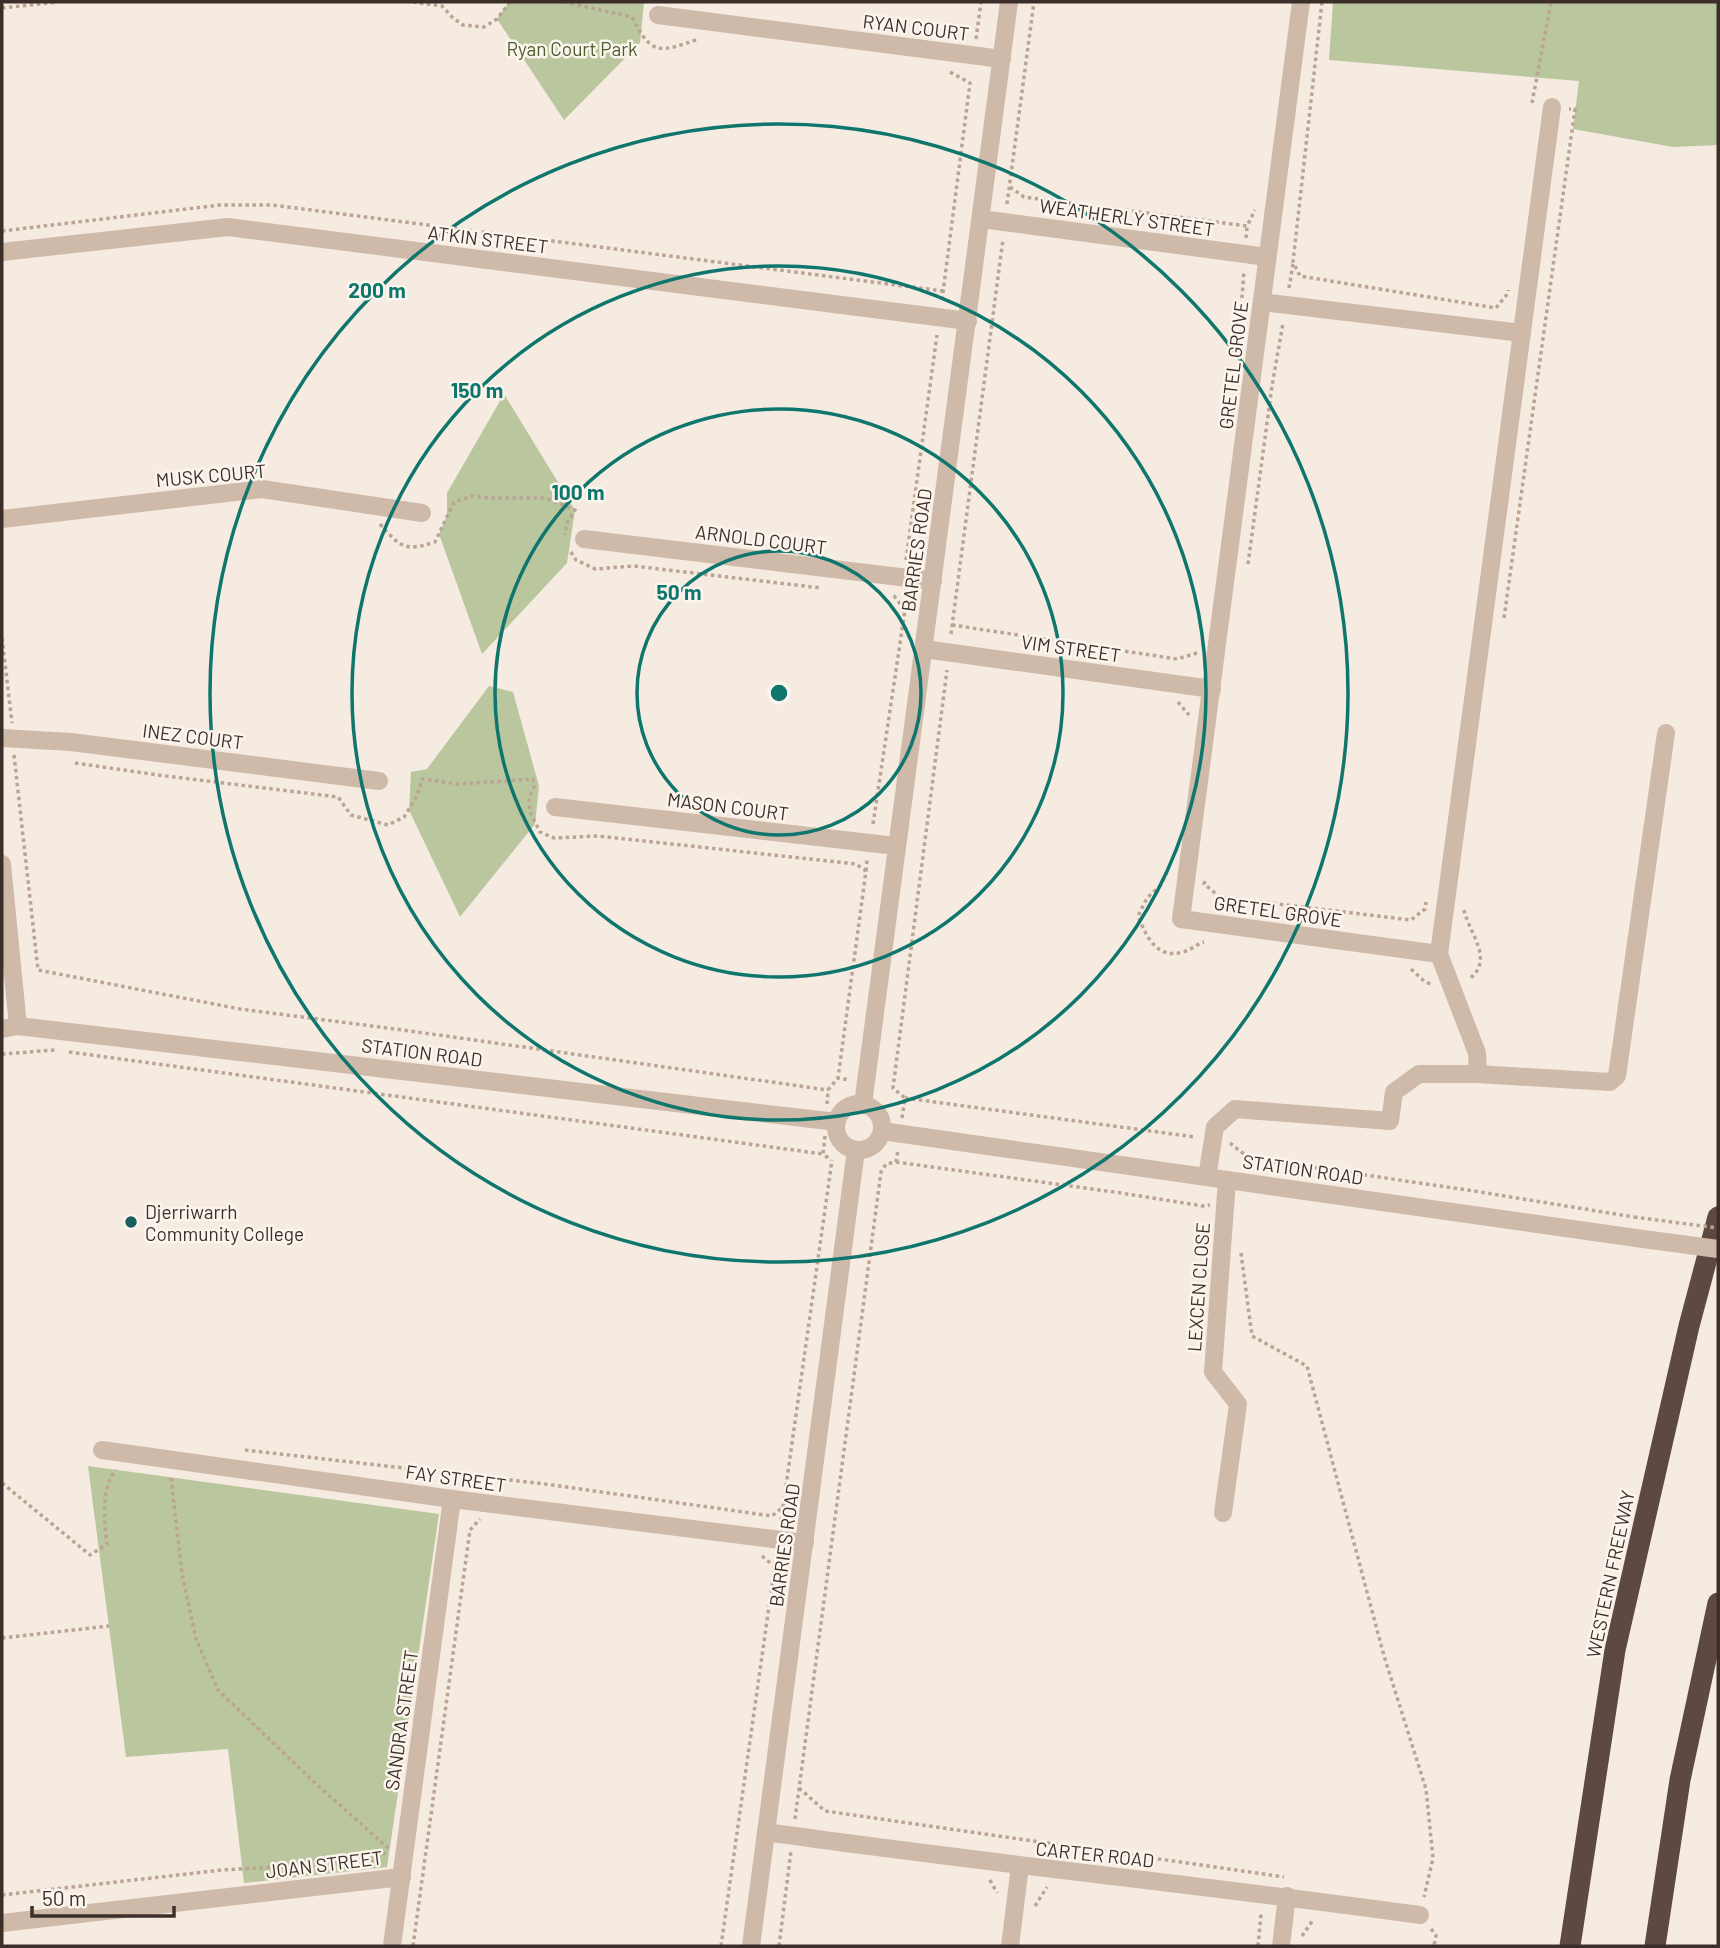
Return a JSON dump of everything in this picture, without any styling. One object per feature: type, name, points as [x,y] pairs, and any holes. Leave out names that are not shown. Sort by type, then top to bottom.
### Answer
[{"type":"highway","name":"WESTERN FREEWAY","points":[[1570,1946],[1615,1650],[1689,1326],[1718,1217]]},
{"type":"highway","points":[[1655,1946],[1680,1780],[1718,1604]]},
{"type":"street","name":"BARRIES ROAD","points":[[863,1104],[1009,2]]},
{"type":"street","name":"GRETEL GROVE","points":[[1301,2],[1181,919],[1439,954]]},
{"type":"street","name":"RYAN COURT","points":[[658,15],[1002,59]]},
{"type":"street","points":[[1478,1074],[1477,1054],[1439,954],[1552,107]]},
{"type":"street","name":"WEATHERLY STREET","points":[[981,219],[1267,257]]},
{"type":"street","name":"ATKIN STREET","points":[[2,253],[228,227],[968,321]]},
{"type":"street","points":[[1262,302],[1522,333]]},
{"type":"street","name":"MUSK COURT","points":[[2,519],[262,489],[422,513]]},
{"type":"street","name":"ARNOLD COURT","points":[[577,544],[933,581]]},
{"type":"street","name":"VIM STREET","points":[[923,649],[1212,689]]},
{"type":"street","points":[[1207,1177],[1215,1126],[1235,1109],[1390,1121],[1394,1091],[1419,1074],[1478,1074],[1610,1082],[1617,1076],[1666,733]]},
{"type":"street","name":"INEZ COURT","points":[[10,744],[71,742],[379,781]]},
{"type":"street","name":"MASON COURT","points":[[555,807],[896,846]]},
{"type":"street","points":[[2,864],[15,988],[10,1027]]},
{"type":"street","points":[[2,1015],[15,988]]},
{"type":"street","name":"STATION ROAD","points":[[10,1027],[837,1122]]},
{"type":"street","points":[[863,1104],[878,1112],[891,1132],[873,1146],[856,1150],[842,1142],[837,1122],[845,1109],[851,1105],[863,1104]]},
{"type":"street","name":"STATION ROAD","points":[[891,1132],[1718,1249]]},
{"type":"street","name":"BARRIES ROAD","points":[[751,1946],[856,1150]]},
{"type":"street","name":"LEXCEN CLOSE","points":[[1223,1513],[1238,1404],[1213,1372],[1227,1180]]},
{"type":"street","name":"FAY STREET","points":[[102,1450],[172,1459],[451,1507],[805,1543]]},
{"type":"street","name":"SANDRA STREET","points":[[392,1946],[451,1507]]},
{"type":"street","name":"CARTER ROAD","points":[[766,1832],[1020,1866],[1287,1896],[1420,1915]]},
{"type":"street","points":[[1010,1946],[1020,1866]]},
{"type":"street","name":"JOAN STREET","points":[[2,1923],[402,1877]]},
{"type":"street","points":[[1281,1946],[1287,1896]]},
{"type":"path","points":[[2,8],[58,2]]},
{"type":"path","points":[[413,2],[442,6],[463,25],[484,27],[497,19],[510,2]]},
{"type":"path","points":[[564,2],[632,17],[641,34],[653,47],[665,49],[704,38]]},
{"type":"path","points":[[1034,2],[893,1087],[905,1098],[1229,1142],[1249,1158],[1718,1228]]},
{"type":"path","points":[[1248,566],[1272,386],[1293,262],[1322,2]]},
{"type":"path","points":[[1504,620],[1576,109],[1532,103],[1551,2]]},
{"type":"path","points":[[900,604],[970,83],[940,67]]},
{"type":"path","points":[[1010,187],[1024,197],[1247,226],[1255,209]]},
{"type":"path","points":[[1293,262],[1300,276],[1496,308],[1508,293]]},
{"type":"path","points":[[1503,331],[1509,279]]},
{"type":"path","points":[[376,520],[398,544],[418,547],[435,542],[454,502],[472,496],[545,498],[575,510],[567,523],[564,540]]},
{"type":"path","points":[[577,544],[576,560],[595,569],[634,566],[825,588]]},
{"type":"path","points":[[838,1078],[905,610],[894,596],[880,594]]},
{"type":"path","points":[[953,625],[1177,659],[1197,653]]},
{"type":"path","points":[[2,638],[10,744],[38,970],[240,1009],[828,1090]]},
{"type":"path","points":[[1176,699],[1189,714],[1187,727]]},
{"type":"path","points":[[10,744],[26,757]]},
{"type":"path","points":[[71,762],[338,797],[351,815],[388,825],[404,817],[417,796],[422,779],[459,784],[533,779],[534,788],[529,798],[530,812],[540,832],[554,838],[612,837],[856,864],[866,871]]},
{"type":"path","points":[[1169,862],[1167,876],[1147,898],[1138,916],[1146,937],[1156,948],[1168,953],[1183,952],[1211,940]]},
{"type":"path","points":[[1206,870],[1205,884],[1220,897],[1397,919],[1411,920],[1418,915],[1425,909],[1426,896]]},
{"type":"path","points":[[1407,965],[1424,981],[1439,989],[1463,983],[1473,975],[1480,965],[1480,951],[1476,936],[1467,924],[1464,908]]},
{"type":"path","points":[[2,1054],[53,1050],[823,1154]]},
{"type":"path","points":[[897,1162],[891,1132],[905,1098]]},
{"type":"path","points":[[779,1946],[881,1171],[886,1164],[897,1162],[1203,1206],[1225,1202]]},
{"type":"path","points":[[1240,1241],[1252,1336],[1307,1366],[1384,1656],[1426,1789],[1433,1858],[1420,1915]]},
{"type":"path","points":[[242,1449],[545,1484],[772,1516],[783,1507]]},
{"type":"path","points":[[172,1459],[171,1477],[182,1574],[196,1639],[218,1690],[314,1783],[390,1850],[371,1862]]},
{"type":"path","points":[[2,1483],[90,1555],[107,1544],[106,1493],[110,1476],[116,1470]]},
{"type":"path","points":[[413,1946],[470,1530],[480,1519],[451,1507]]},
{"type":"path","points":[[750,1555],[764,1557],[774,1566]]},
{"type":"path","points":[[2,1638],[109,1626]]},
{"type":"path","points":[[799,1788],[825,1811],[1288,1877]]},
{"type":"path","points":[[2,1895],[222,1870],[358,1863]]},
{"type":"path","points":[[1033,1919],[1035,1905],[1047,1887]]},
{"type":"path","points":[[1258,1946],[1261,1914]]},
{"type":"path","points":[[1301,1946],[1303,1933],[1312,1920]]},
{"type":"green space","name":"Ryan Court Park","points":[[509,2],[644,2],[640,43],[564,120],[497,19]]},
{"type":"green space","points":[[1333,2],[1718,2],[1718,145],[1673,147],[1573,129],[1579,81],[1329,60]]},
{"type":"green space","points":[[504,394],[575,510],[567,563],[482,654],[439,534],[447,516],[447,493]]},
{"type":"green space","points":[[489,686],[513,692],[539,786],[535,824],[460,917],[409,810],[411,772],[427,769]]},
{"type":"green space","points":[[88,1466],[439,1514],[387,1867],[244,1883],[228,1749],[126,1757]]},
{"type":"place","name":"Djerriwarrh Community College","points":[[131,1222]]}]
